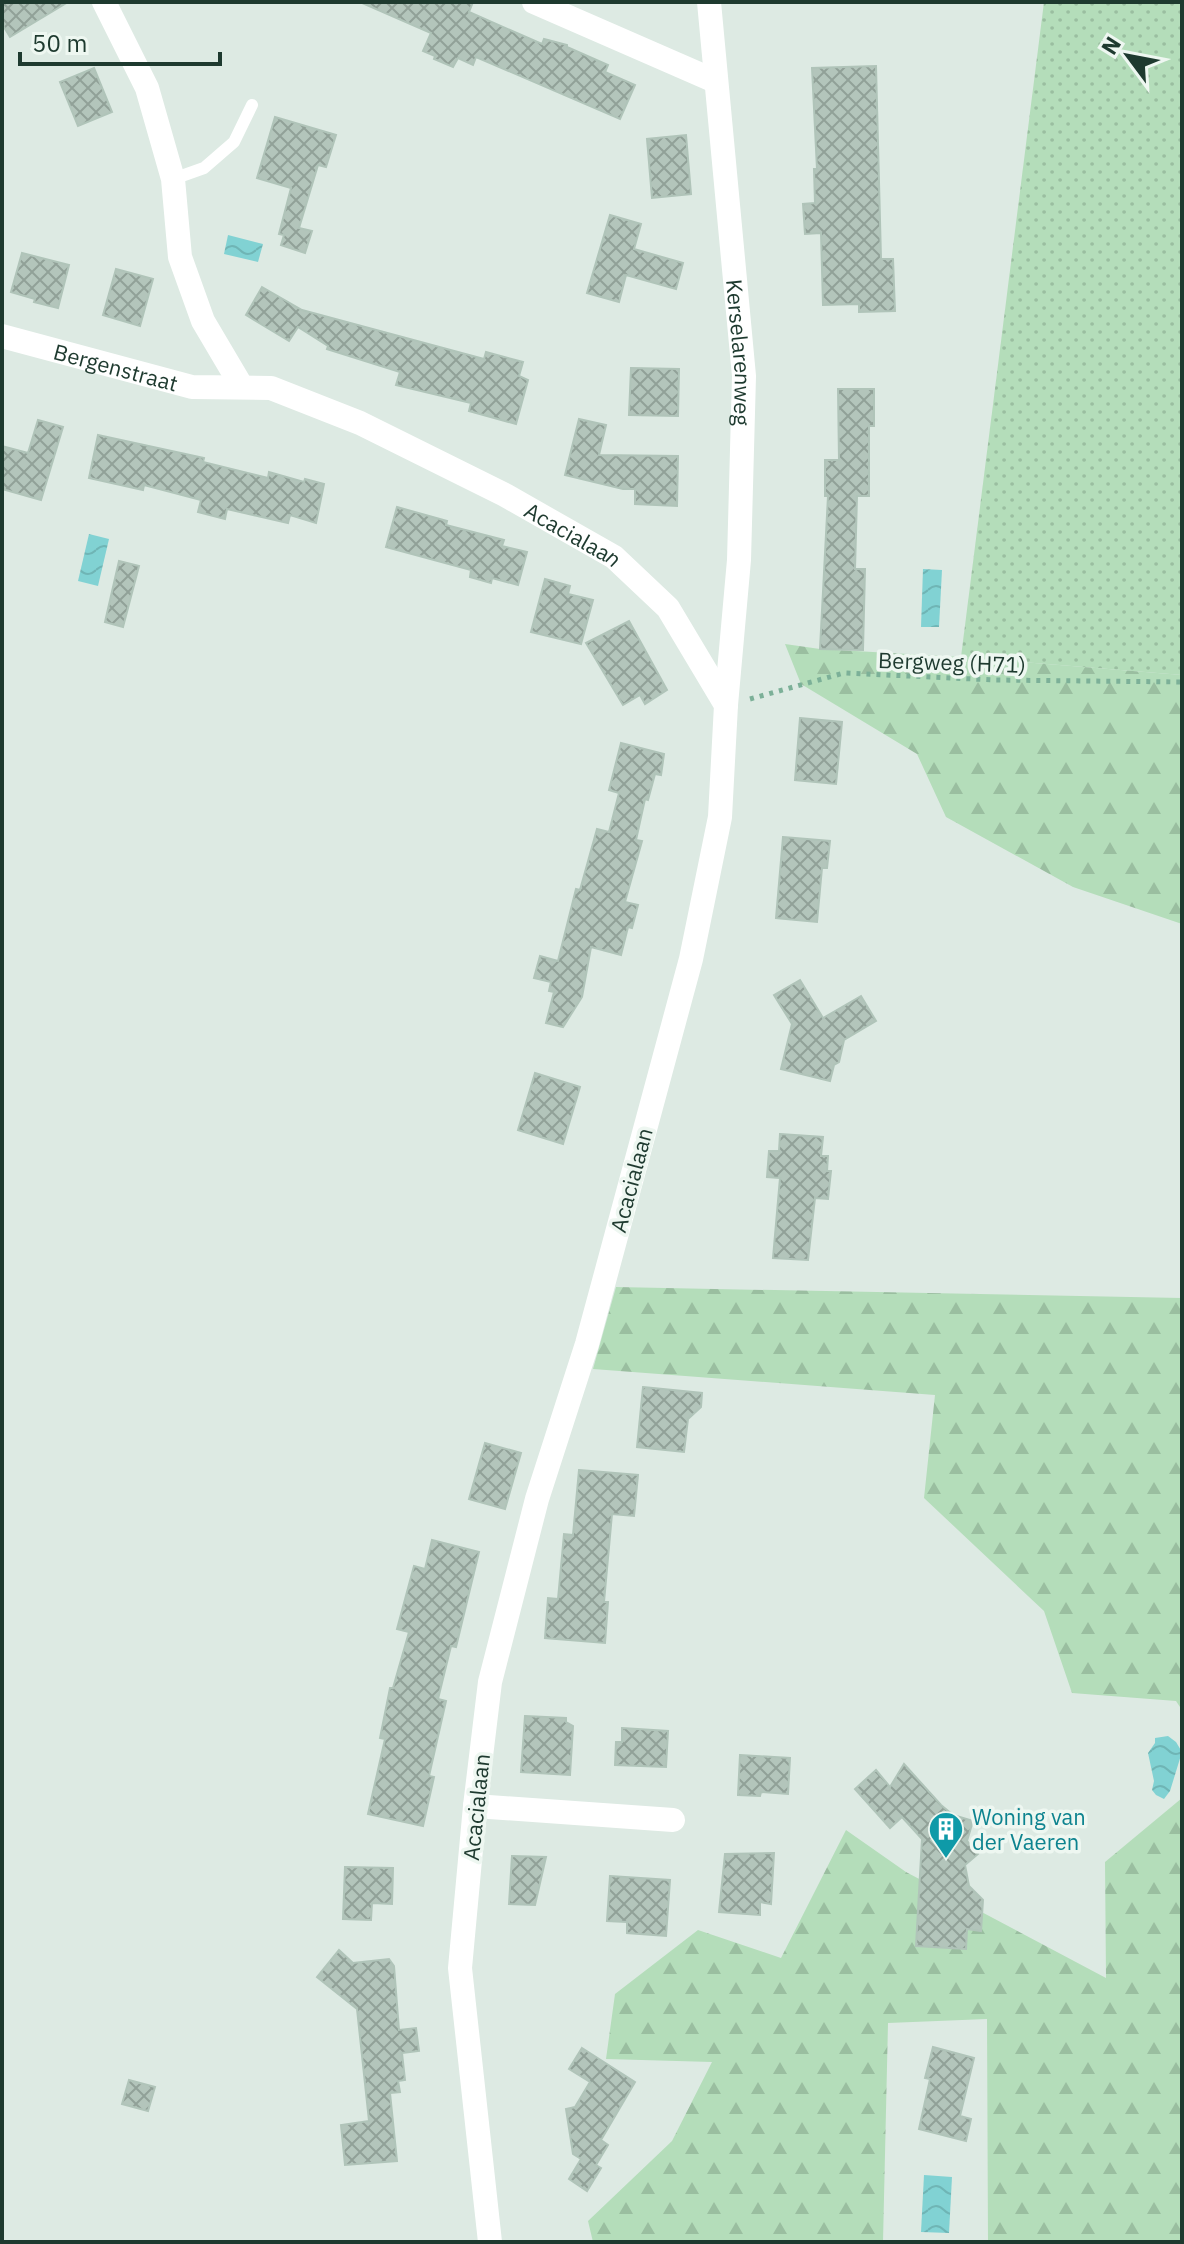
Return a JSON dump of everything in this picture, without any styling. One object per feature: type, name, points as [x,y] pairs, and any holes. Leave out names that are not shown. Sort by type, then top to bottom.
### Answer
[{"type":"street","points":[[104,2],[147,88],[173,179],[180,257],[203,321],[236,387]]},
{"type":"street","points":[[534,2],[715,81]]},
{"type":"street","name":"Kerselarenweg","points":[[709,2],[744,376],[739,560],[726,705]]},
{"type":"street","name":"Bergenstraat","points":[[2,336],[192,387],[236,387]]},
{"type":"street","name":"Acacialaan","points":[[236,387],[271,388],[360,423],[505,495],[614,557],[668,608],[726,705],[720,817],[691,959],[587,1344],[537,1499],[490,1682],[460,1968],[490,2242]]},
{"type":"street","points":[[475,1806],[673,1820]]},
{"type":"lane","points":[[173,179],[204,168],[234,142],[252,105]]},
{"type":"path","name":"Bergweg (H71)","points":[[726,705],[844,673],[995,680],[1182,682]]},
{"type":"green space","points":[[1044,2],[1182,2],[1182,675],[961,657]]},
{"type":"green space","points":[[785,644],[1182,675],[1182,924],[1073,887],[946,817],[917,754],[801,684]]},
{"type":"green space","points":[[616,1287],[1182,1298],[1182,1710],[1176,1701],[1072,1693],[1044,1611],[924,1498],[935,1395],[593,1369]]},
{"type":"green space","points":[[1182,1798],[1182,2242],[988,2242],[987,2019],[888,2023],[883,2242],[593,2242],[588,2221],[672,2141],[712,2062],[606,2059],[615,1994],[698,1930],[781,1958],[846,1830],[906,1872],[1106,1978],[1105,1862]]},
{"type":"water","points":[[228,235],[263,244],[258,262],[224,254]]},
{"type":"water","points":[[89,534],[109,539],[98,586],[78,581]]},
{"type":"water","points":[[923,569],[942,570],[939,627],[921,627]]},
{"type":"water","points":[[1168,1736],[1182,1752],[1170,1791],[1164,1799],[1152,1790],[1154,1781],[1148,1753],[1155,1738]]},
{"type":"water","points":[[924,2175],[952,2177],[949,2233],[921,2232]]},
{"type":"building","points":[[2,2],[68,2],[10,37],[2,24]]},
{"type":"building","points":[[360,2],[473,2],[469,12],[542,44],[544,39],[567,45],[608,65],[605,72],[635,85],[620,119],[476,57],[473,65],[458,58],[453,67],[434,59],[435,56],[423,51],[431,33]]},
{"type":"building","points":[[876,66],[881,259],[893,259],[895,311],[859,312],[859,304],[823,305],[821,233],[805,234],[803,204],[815,203],[814,169],[817,169],[812,68]]},
{"type":"building","points":[[94,68],[112,112],[78,126],[60,82]]},
{"type":"building","points":[[275,117],[336,135],[326,167],[318,165],[299,228],[312,231],[305,253],[281,245],[284,235],[279,234],[291,188],[257,178]]},
{"type":"building","points":[[686,135],[691,194],[652,198],[647,139]]},
{"type":"building","points":[[610,215],[641,224],[634,249],[683,263],[676,289],[626,275],[619,302],[587,293]]},
{"type":"building","points":[[22,253],[69,265],[58,308],[11,292]]},
{"type":"building","points":[[116,269],[153,279],[140,326],[103,315]]},
{"type":"building","points":[[262,287],[302,310],[484,359],[486,352],[523,362],[519,376],[528,380],[516,424],[469,411],[471,403],[396,385],[400,372],[327,349],[328,346],[298,327],[289,341],[246,315]]},
{"type":"building","points":[[631,368],[679,369],[678,416],[629,415]]},
{"type":"building","points":[[838,389],[874,389],[874,426],[869,426],[869,496],[857,496],[855,569],[865,569],[863,650],[820,649],[828,496],[825,496],[825,460],[839,460]]},
{"type":"building","points":[[579,419],[606,425],[599,455],[678,456],[677,506],[635,504],[635,489],[565,475]]},
{"type":"building","points":[[38,420],[63,427],[41,500],[2,489],[2,446],[28,453]]},
{"type":"building","points":[[98,435],[204,458],[203,462],[268,478],[269,472],[324,484],[316,523],[290,515],[288,523],[227,509],[225,519],[198,512],[201,500],[144,485],[143,490],[89,478]]},
{"type":"building","points":[[397,507],[447,521],[446,525],[504,540],[502,546],[527,552],[518,585],[492,578],[491,583],[470,577],[471,570],[386,547]]},
{"type":"building","points":[[119,561],[139,566],[123,627],[105,622]]},
{"type":"building","points":[[545,579],[570,586],[568,594],[593,600],[581,644],[531,632]]},
{"type":"building","points":[[629,621],[667,690],[645,704],[640,695],[623,705],[586,643]]},
{"type":"building","points":[[800,718],[842,722],[836,784],[795,780]]},
{"type":"building","points":[[621,743],[664,754],[661,775],[655,774],[648,800],[645,799],[636,840],[642,841],[625,902],[638,905],[632,928],[628,927],[621,955],[591,947],[582,997],[563,1027],[546,1023],[554,992],[549,991],[551,982],[534,978],[540,956],[558,961],[576,889],[580,890],[597,829],[609,832],[619,793],[609,790]]},
{"type":"building","points":[[783,837],[830,841],[827,868],[822,868],[817,922],[776,918]]},
{"type":"building","points":[[800,980],[823,1018],[861,996],[876,1021],[844,1040],[830,1081],[781,1069],[792,1024],[774,995]]},
{"type":"building","points":[[535,1073],[580,1087],[563,1144],[518,1130]]},
{"type":"building","points":[[780,1134],[823,1137],[821,1156],[828,1156],[827,1171],[831,1171],[828,1199],[815,1198],[808,1260],[773,1258],[780,1178],[767,1177],[769,1151],[779,1151]]},
{"type":"building","points":[[643,1387],[702,1393],[701,1407],[688,1419],[684,1452],[637,1447]]},
{"type":"building","points":[[485,1443],[521,1453],[505,1509],[469,1499]]},
{"type":"building","points":[[579,1470],[638,1475],[634,1516],[612,1514],[604,1602],[608,1602],[605,1643],[545,1638],[548,1598],[558,1599],[564,1534],[573,1535]]},
{"type":"building","points":[[432,1540],[479,1552],[456,1647],[451,1646],[438,1699],[446,1701],[429,1776],[434,1777],[423,1826],[368,1814],[385,1739],[380,1738],[390,1688],[393,1688],[409,1632],[397,1629],[414,1566],[425,1569]]},
{"type":"building","points":[[525,1716],[566,1718],[566,1722],[573,1726],[570,1775],[521,1772]]},
{"type":"building","points":[[622,1728],[668,1731],[666,1767],[615,1765],[616,1742],[622,1742]]},
{"type":"building","points":[[740,1755],[790,1758],[788,1794],[761,1792],[760,1796],[738,1795]]},
{"type":"building","name":"Woning van der Vaeren","points":[[904,1764],[953,1815],[973,1821],[967,1841],[978,1854],[965,1865],[969,1886],[983,1900],[981,1931],[967,1929],[966,1949],[916,1946],[922,1839],[902,1817],[890,1828],[855,1789],[876,1770],[890,1787]]},
{"type":"building","points":[[774,1853],[771,1904],[760,1902],[760,1915],[719,1912],[725,1854]]},
{"type":"building","points":[[512,1856],[546,1857],[535,1905],[509,1904]]},
{"type":"building","points":[[345,1867],[393,1868],[392,1904],[372,1903],[371,1920],[343,1919]]},
{"type":"building","points":[[610,1876],[670,1880],[666,1936],[627,1933],[627,1922],[607,1921]]},
{"type":"building","points":[[339,1950],[353,1963],[389,1959],[394,1966],[399,2030],[416,2028],[419,2051],[402,2053],[405,2080],[398,2081],[400,2092],[390,2093],[397,2161],[345,2165],[341,2125],[369,2121],[357,2009],[317,1977]]},
{"type":"building","points":[[933,2047],[974,2058],[960,2116],[971,2119],[966,2141],[919,2129],[930,2079],[925,2078]]},
{"type":"building","points":[[582,2048],[635,2082],[601,2140],[608,2145],[596,2165],[601,2168],[587,2191],[569,2179],[581,2159],[573,2154],[566,2109],[575,2107],[590,2082],[569,2069]]},
{"type":"building","points":[[129,2080],[155,2087],[148,2111],[122,2104]]},
{"type":"place","name":"Woning van der Vaeren","points":[[946,1860]]}]
